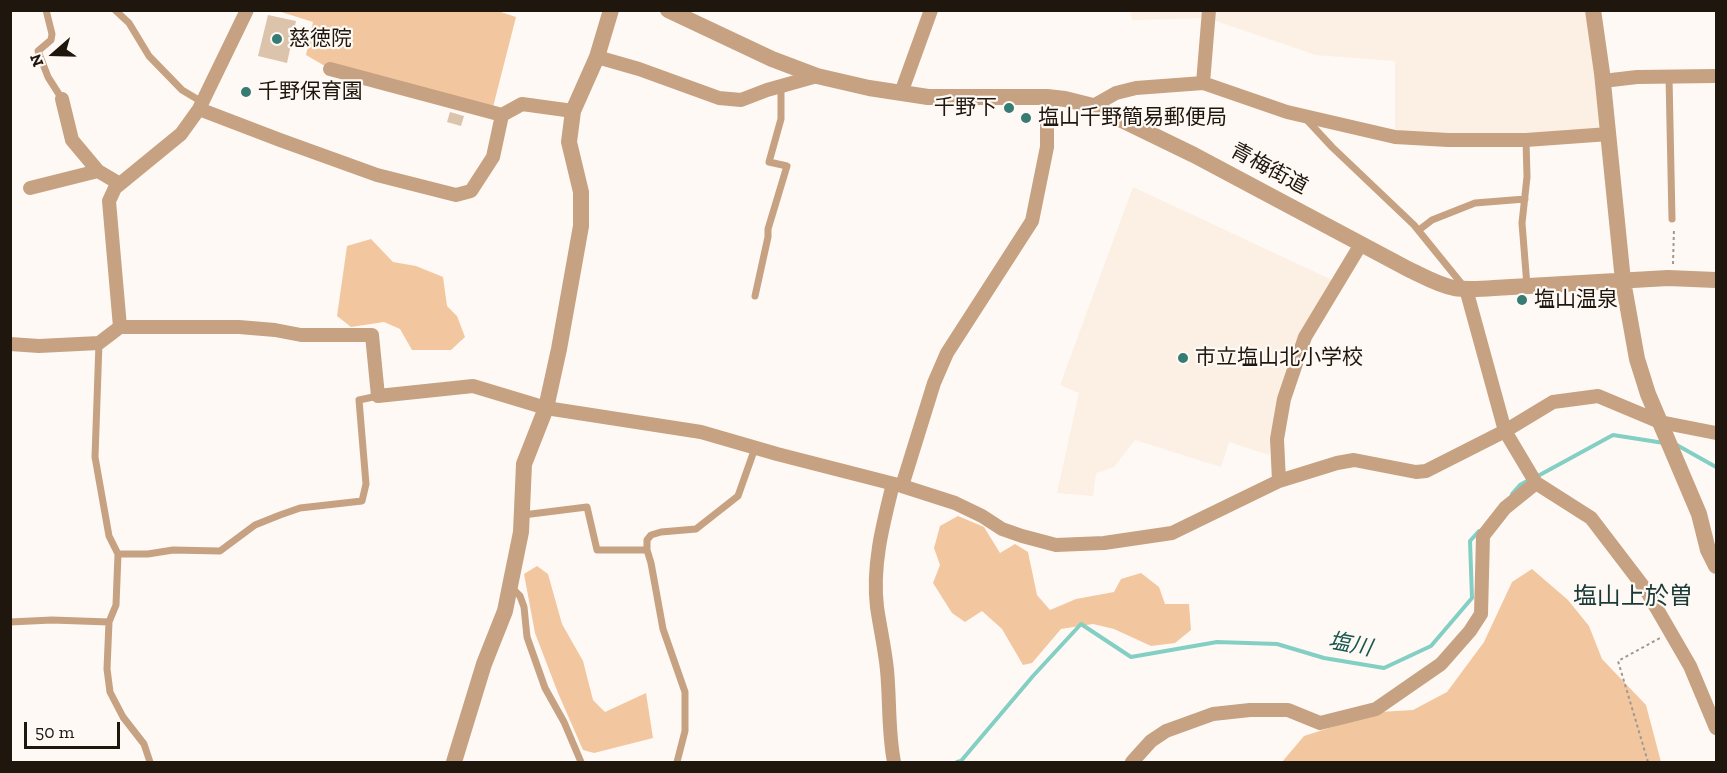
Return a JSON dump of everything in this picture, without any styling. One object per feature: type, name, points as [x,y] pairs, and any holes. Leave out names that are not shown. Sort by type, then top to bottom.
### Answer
[{"type":"street","points":[[120,327],[110,201],[115,188],[181,134],[200,106],[247,10]]},
{"type":"street","points":[[454,762],[484,664],[505,611],[521,532],[524,464],[546,408],[560,349],[581,226],[580,192],[569,142],[573,111],[597,57],[611,10]]},
{"type":"street","name":"青梅街道","points":[[668,10],[772,59],[817,76],[901,93],[928,96],[1047,97],[1093,106],[1194,155],[1438,283],[1466,289],[1673,278],[1716,280]]},
{"type":"street","points":[[901,93],[931,10]]},
{"type":"street","points":[[1203,83],[1209,10]]},
{"type":"street","points":[[1593,10],[1603,81],[1623,281],[1637,359],[1648,394],[1700,514],[1708,550],[1716,566]]},
{"type":"street","points":[[597,57],[639,69],[719,98],[741,100],[766,90],[817,76]]},
{"type":"street","points":[[330,69],[502,115],[522,104],[573,111]]},
{"type":"street","points":[[1603,81],[1636,77],[1716,76]]},
{"type":"street","points":[[1093,106],[1116,93],[1137,88],[1203,83],[1302,115],[1395,137],[1526,140],[1608,134]]},
{"type":"street","points":[[894,760],[884,641],[877,606],[877,563],[880,535],[934,383],[947,353],[1032,221],[1047,147],[1047,97]]},
{"type":"street","points":[[62,99],[72,140],[98,171],[120,184]]},
{"type":"street","points":[[200,106],[280,140],[377,175],[456,195],[471,191],[493,157],[502,115]]},
{"type":"street","points":[[30,188],[98,171]]},
{"type":"street","points":[[1279,481],[1277,439],[1284,399],[1305,337],[1361,244]]},
{"type":"street","points":[[1466,289],[1505,431],[1536,482],[1591,518],[1646,590],[1690,666],[1716,728]]},
{"type":"street","points":[[10,344],[39,346],[99,343],[120,327],[239,327],[301,335],[372,335],[378,396],[473,386],[546,408],[701,432],[898,485],[955,503],[1002,529],[1056,544],[1104,543],[1172,533],[1279,481],[1337,463],[1354,460],[1416,472],[1426,471],[1505,431],[1553,402],[1598,396],[1660,422],[1716,433]]},
{"type":"street","points":[[1132,762],[1151,741],[1167,731],[1213,714],[1250,710],[1288,710],[1320,723],[1376,709],[1441,664],[1470,631],[1481,614],[1483,536],[1505,508],[1536,482]]},
{"type":"lane","points":[[46,10],[52,34],[51,40],[38,51],[48,77],[62,99]]},
{"type":"lane","points":[[115,10],[129,23],[149,56],[200,106]]},
{"type":"lane","points":[[1668,77],[1672,219]]},
{"type":"lane","points":[[754,296],[768,229],[787,166],[769,162],[781,119],[781,86]]},
{"type":"lane","points":[[1302,115],[1419,230],[1466,289]]},
{"type":"lane","points":[[1526,140],[1527,177],[1522,223],[1527,286]]},
{"type":"lane","points":[[1419,230],[1431,220],[1475,203],[1525,199]]},
{"type":"lane","points":[[99,343],[95,457],[109,536],[118,554],[116,605],[109,622],[107,669],[110,692],[123,717],[144,744],[150,762]]},
{"type":"lane","points":[[118,554],[148,554],[173,550],[220,551],[255,525],[280,515],[300,508],[362,501],[366,484],[358,400],[378,396]]},
{"type":"lane","points":[[677,762],[686,730],[685,692],[663,629],[647,540],[651,535],[660,532],[696,529],[738,496],[755,448]]},
{"type":"lane","points":[[523,515],[587,507],[597,550],[647,550]]},
{"type":"lane","points":[[510,586],[520,596],[524,607],[530,647],[545,688],[564,723],[580,762]]},
{"type":"lane","points":[[10,622],[109,622]]},
{"type":"path","points":[[1672,219],[1674,229],[1673,278]]},
{"type":"path","points":[[1648,762],[1618,661],[1670,632]]},
{"type":"shaded area","points":[[495,10],[516,17],[492,111],[330,69],[306,55],[313,22],[278,11]]},
{"type":"shaded area","points":[[1130,11],[1589,11],[1609,134],[1395,137],[1395,61],[1316,55],[1207,18],[1132,20]]},
{"type":"shaded area","name":"市立塩山北小学校","points":[[1133,187],[1334,281],[1277,409],[1269,455],[1229,442],[1221,467],[1135,440],[1114,467],[1096,473],[1093,496],[1057,493],[1079,393],[1060,385]]},
{"type":"shaded area","points":[[371,239],[393,262],[416,266],[443,277],[447,306],[457,316],[465,337],[451,350],[412,350],[400,329],[384,322],[351,327],[337,316],[347,246]]},
{"type":"shaded area","points":[[958,516],[984,527],[1000,553],[1015,544],[1028,552],[1037,595],[1050,610],[1076,599],[1114,592],[1121,579],[1141,573],[1159,587],[1165,604],[1189,604],[1191,630],[1175,643],[1151,646],[1114,629],[1093,624],[1061,629],[1032,663],[1023,665],[1002,629],[982,611],[965,622],[952,613],[933,583],[940,565],[934,548],[940,526]]},
{"type":"shaded area","points":[[537,566],[548,574],[562,624],[583,661],[593,700],[605,712],[646,693],[653,738],[594,753],[583,750],[535,633],[524,574]]},
{"type":"shaded area","points":[[1532,569],[1568,600],[1589,626],[1602,659],[1646,705],[1661,762],[1282,762],[1304,736],[1379,712],[1413,710],[1447,692],[1484,642],[1512,582]]},
{"type":"building","name":"慈徳院","points":[[268,15],[296,21],[287,63],[258,56]]},
{"type":"building","points":[[450,112],[464,116],[461,126],[447,122]]},
{"type":"waterway","name":"塩川","points":[[1536,477],[1613,435],[1664,443]]},
{"type":"waterway","name":"塩川","points":[[1675,444],[1716,467]]},
{"type":"waterway","name":"塩川","points":[[1512,494],[1520,485],[1529,480]]},
{"type":"waterway","name":"塩川","points":[[957,762],[961,761],[1033,676],[1081,624],[1131,657],[1217,642],[1277,644],[1324,658],[1384,668],[1431,646],[1472,598],[1470,541],[1479,531]]},
{"type":"place","name":"慈徳院","points":[[277,39]]},
{"type":"place","name":"千野保育園","points":[[246,92]]},
{"type":"place","name":"千野下","points":[[1009,108]]},
{"type":"place","name":"塩山千野簡易郵便局","points":[[1026,118]]},
{"type":"place","name":"塩山温泉","points":[[1522,300]]},
{"type":"place","name":"市立塩山北小学校","points":[[1183,358]]},
{"type":"district","name":"塩山上於曽","points":[[1633,597]]}]
